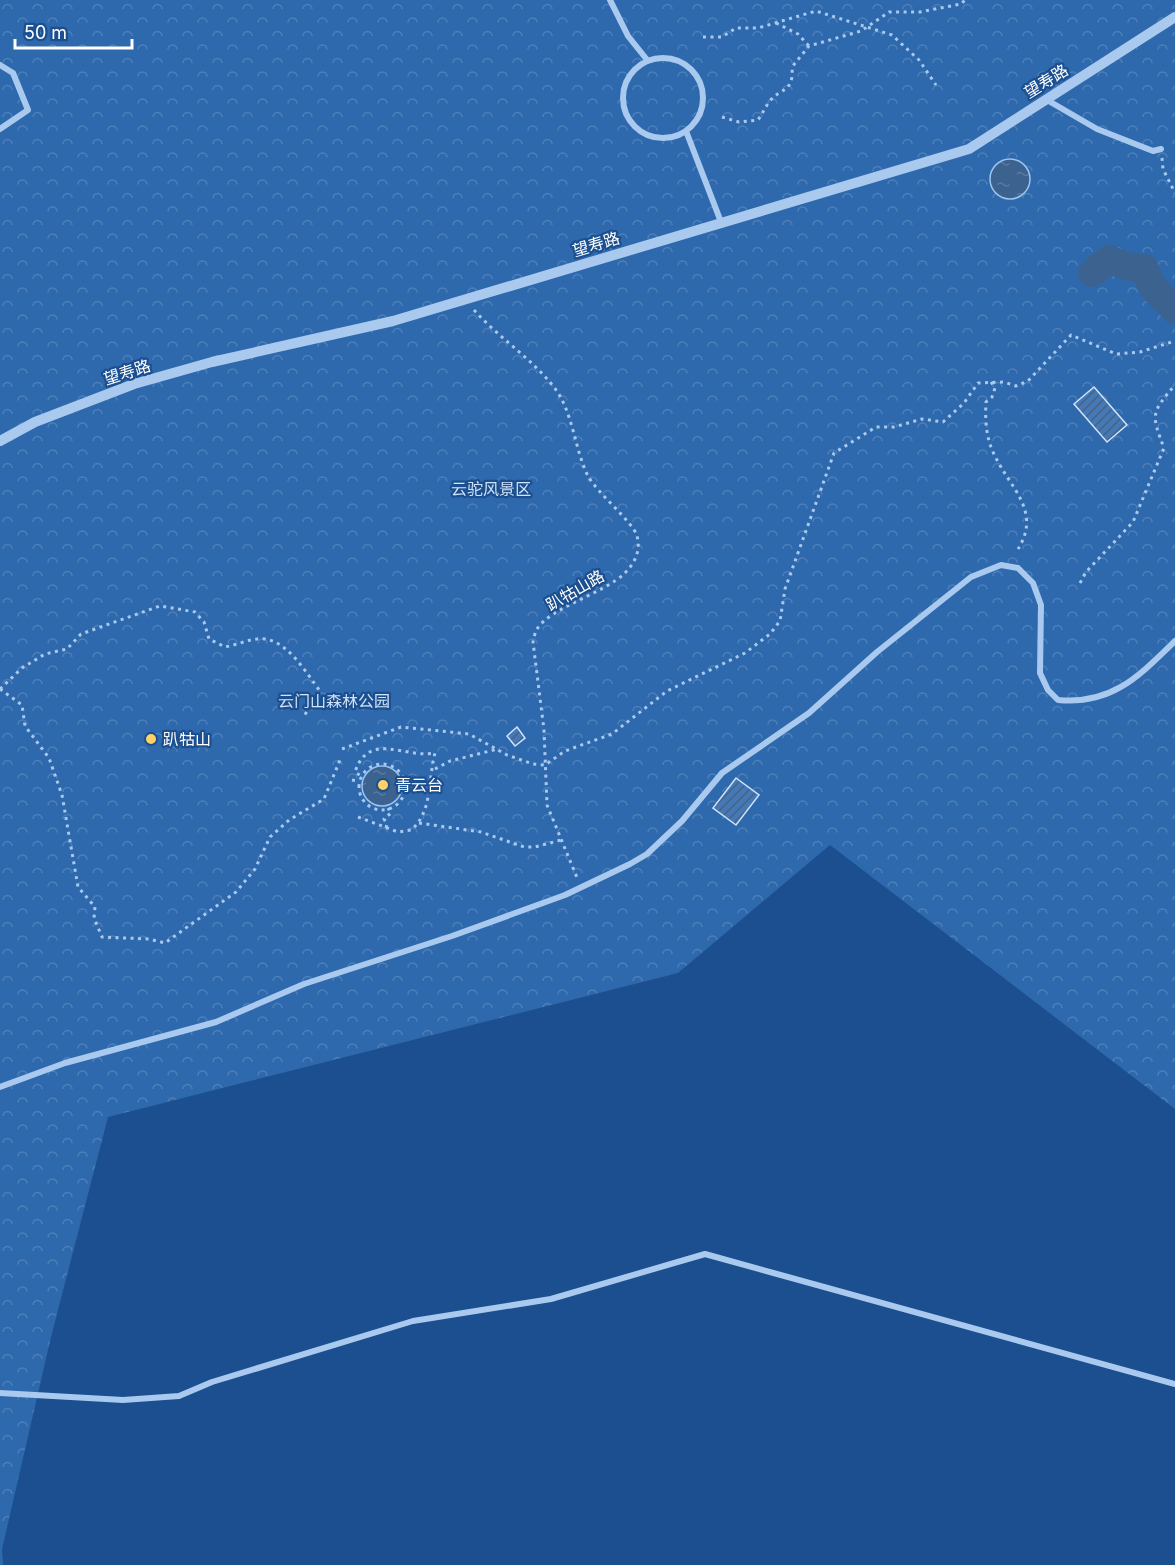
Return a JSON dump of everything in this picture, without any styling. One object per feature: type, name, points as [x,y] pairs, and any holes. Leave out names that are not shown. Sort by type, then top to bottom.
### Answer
[{"type":"street","points":[[610,0],[628,36],[648,61]]},
{"type":"street","name":"望寿路","points":[[0,441],[35,422],[134,384],[212,362],[393,321],[969,148],[1175,17]]},
{"type":"street","points":[[669,59],[680,62],[698,78],[702,89],[700,113],[686,131],[674,137],[649,136],[629,119],[623,94],[626,81],[634,71],[648,61],[669,59]]},
{"type":"street","points":[[0,65],[13,73],[28,110],[0,129]]},
{"type":"street","points":[[1046,99],[1097,129],[1153,151],[1161,149]]},
{"type":"street","points":[[686,131],[721,222]]},
{"type":"street","points":[[0,1087],[65,1063],[216,1022],[304,984],[491,923],[581,887],[647,854],[682,820],[722,773],[809,713],[877,652],[971,577],[1001,565],[1018,568],[1033,583],[1041,605],[1043,635],[1040,673],[1048,690],[1058,700],[1078,702],[1109,694],[1128,685],[1175,641]]},
{"type":"street","points":[[0,1393],[123,1400],[178,1396],[212,1382],[413,1321],[551,1299],[705,1254],[1175,1384]]},
{"type":"path","points":[[722,117],[739,122],[758,120],[770,101],[786,90],[793,77],[792,67],[809,46],[861,31],[889,12],[920,12],[961,4],[965,0]]},
{"type":"path","points":[[703,37],[722,37],[736,27],[758,28],[816,11],[892,35],[919,60],[936,85]]},
{"type":"path","points":[[774,22],[798,34],[809,46]]},
{"type":"path","points":[[1161,149],[1163,169],[1175,193]]},
{"type":"path","name":"趴牯山路","points":[[465,299],[475,312],[554,387],[588,476],[603,498],[630,523],[637,535],[638,549],[635,560],[626,572],[608,587],[548,618],[536,629],[533,642],[534,668],[539,682],[547,805],[581,887]]},
{"type":"path","points":[[342,749],[401,727],[470,734],[532,764],[545,765],[565,751],[612,734],[667,691],[745,653],[770,634],[780,621],[785,589],[834,453],[876,428],[894,427],[922,419],[943,422],[964,403],[978,383],[991,382],[1016,386],[1028,381],[1071,335],[1116,354],[1140,352],[1175,341]]},
{"type":"path","points":[[991,382],[995,388],[986,402],[986,430],[995,456],[1018,492],[1026,515],[1025,537],[1018,549]]},
{"type":"path","points":[[1080,582],[1086,572],[1133,522],[1164,448],[1155,420],[1155,409],[1175,385]]},
{"type":"path","points":[[305,715],[311,702],[320,691],[290,652],[273,641],[260,638],[225,647],[209,639],[204,622],[195,612],[160,606],[81,634],[67,649],[45,654],[22,668],[0,689],[22,705],[26,726],[49,758],[63,795],[78,887],[95,907],[94,918],[102,937],[149,939],[165,943],[219,906],[246,881],[270,837],[281,826],[324,799],[340,760]]},
{"type":"path","points":[[358,817],[386,828],[405,831],[419,824],[435,770],[435,753],[422,755],[384,748],[370,751],[362,757],[355,772],[361,776]]},
{"type":"path","points":[[435,770],[450,761],[498,749]]},
{"type":"path","points":[[379,764],[391,765],[401,774],[404,792],[398,803],[388,808],[374,808],[365,802],[359,792],[359,781],[369,767],[379,764]]},
{"type":"path","points":[[352,780],[359,781]]},
{"type":"path","points":[[386,828],[384,819],[391,813],[388,808]]},
{"type":"path","points":[[419,824],[481,832],[524,847],[535,848],[561,840]]},
{"type":"green space","name":"云门山森林公园","points":[[0,0],[1175,0],[1175,1109],[830,845],[678,973],[108,1117],[51,1337],[2,1549],[3,1565],[0,1565]]},
{"type":"water","points":[[1010,159],[1018,160],[1024,165],[1029,171],[1029,187],[1024,193],[1018,198],[1010,199],[1002,198],[996,193],[991,187],[990,179],[991,171],[996,165],[1002,160]]},
{"type":"water","name":"青云台","points":[[382,766],[396,772],[402,786],[396,800],[382,806],[368,800],[362,786],[368,772]]},
{"type":"building","points":[[1094,387],[1127,425],[1107,442],[1074,404]]},
{"type":"building","points":[[517,727],[525,738],[515,746],[507,736]]},
{"type":"building","points":[[736,778],[759,795],[736,825],[713,808]]},
{"type":"waterway","points":[[1092,273],[1109,259],[1129,267],[1144,268],[1154,289],[1175,310]]},
{"type":"place","name":"趴牯山","points":[[151,739]]},
{"type":"place","name":"青云台","points":[[383,785]]},
{"type":"park label","name":"云驼风景区","points":[[491,489]]}]
